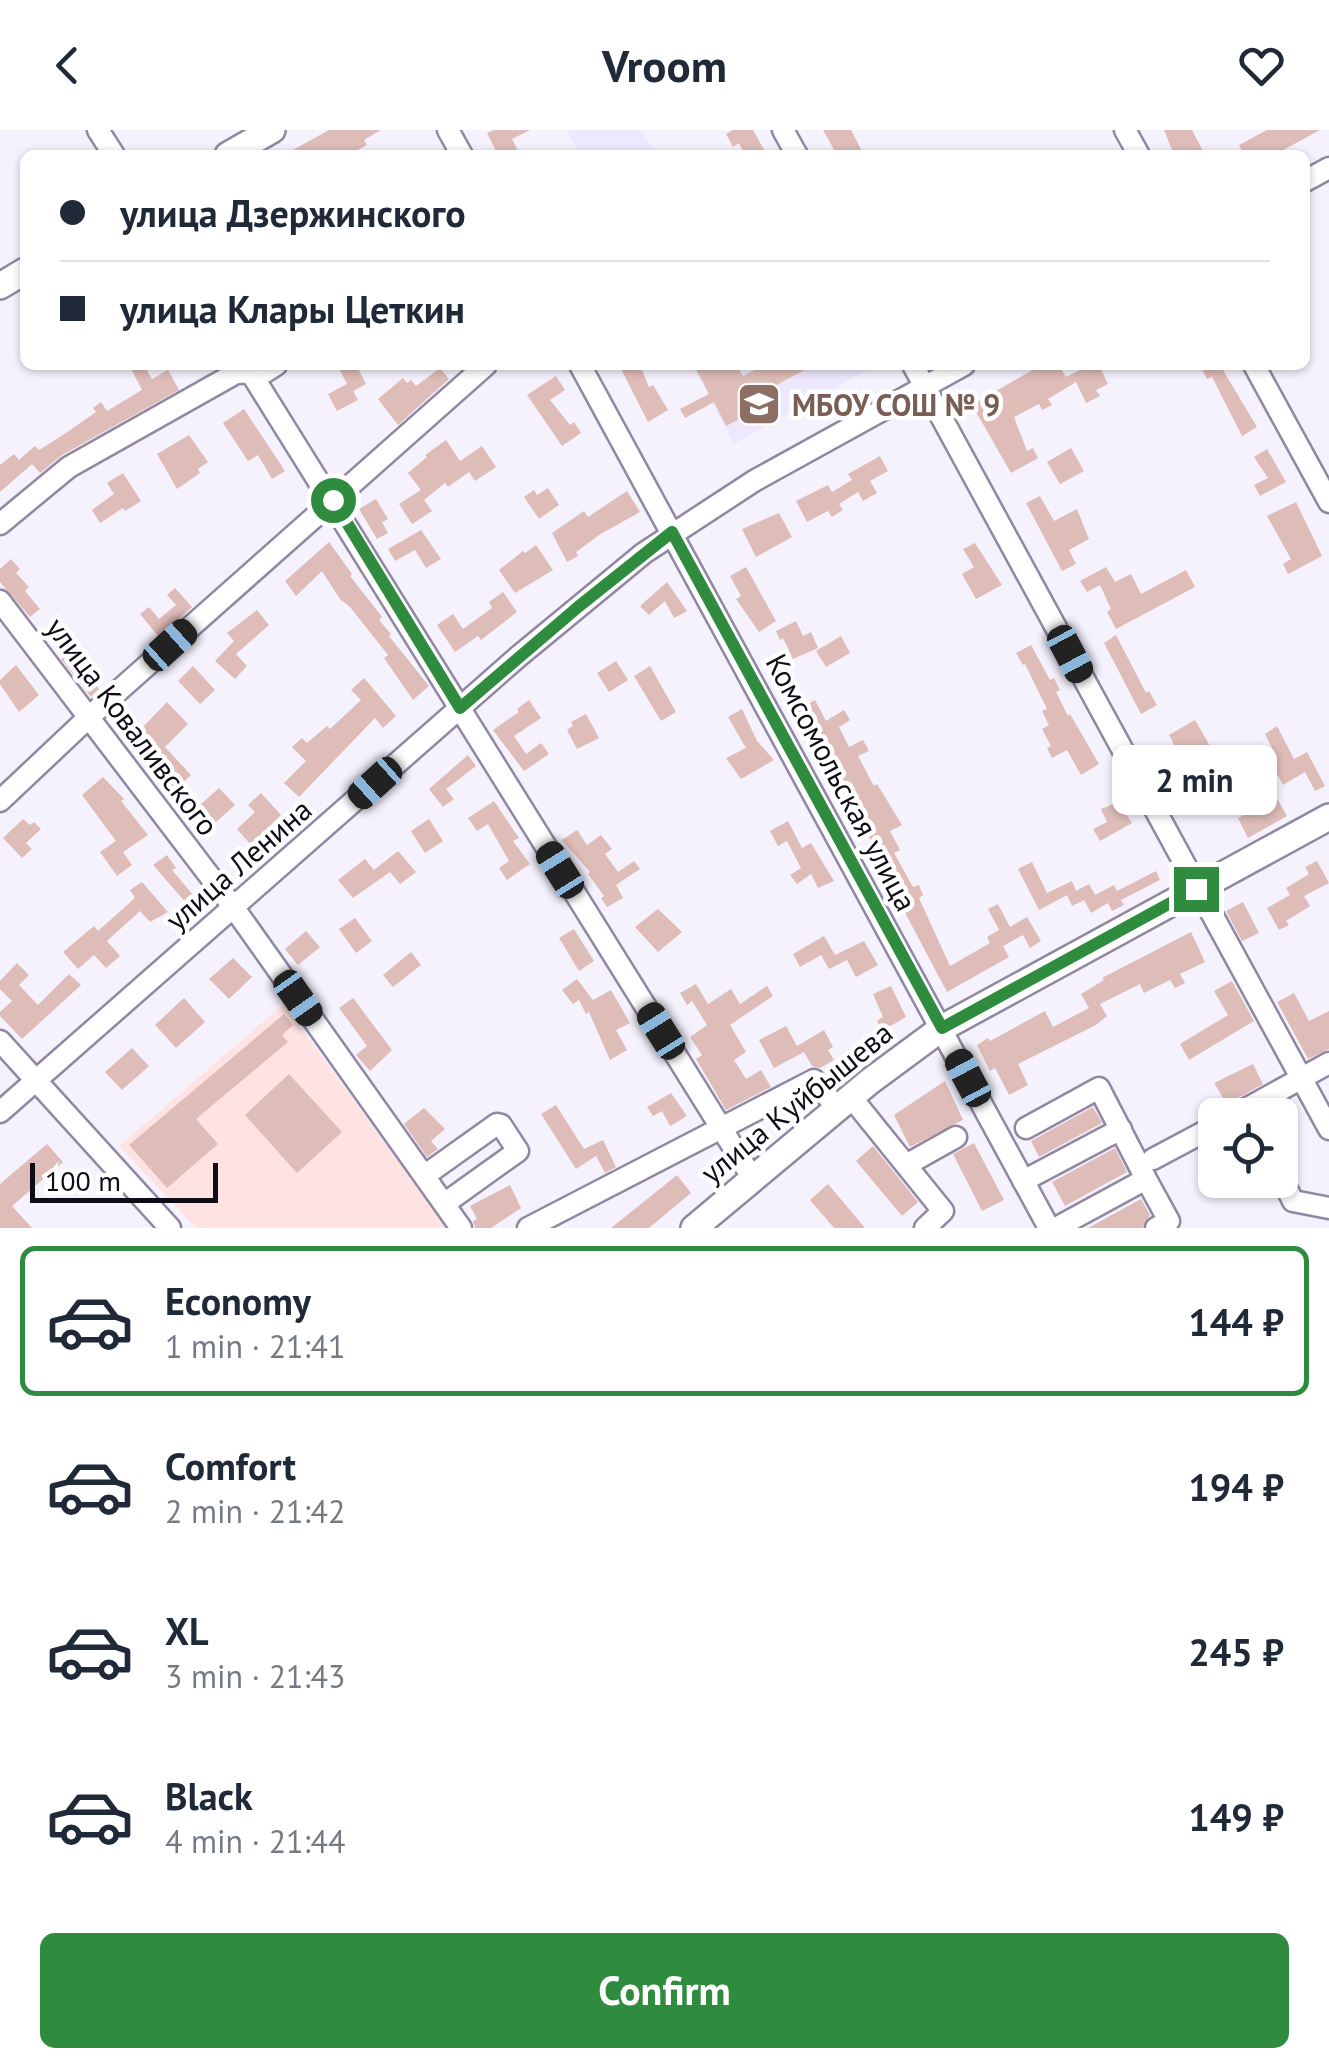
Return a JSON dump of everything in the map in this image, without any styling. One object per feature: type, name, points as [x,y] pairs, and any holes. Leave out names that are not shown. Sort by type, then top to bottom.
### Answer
[{"type":"main road","points":[[237,150],[272,130]]},
{"type":"main road","name":"улица Куйбышева","points":[[694,1228],[844,1103],[942,1028],[1329,817]]},
{"type":"street","points":[[0,524],[69,466],[246,370]]},
{"type":"street","points":[[250,370],[753,1179]]},
{"type":"street","points":[[0,801],[89,717],[480,370]]},
{"type":"street","name":"Комсомольская улица","points":[[583,370],[1052,1228]]},
{"type":"street","points":[[917,370],[1329,1129]]},
{"type":"street","name":"улица Ленина","points":[[0,1112],[460,708],[672,532],[754,480],[955,370]]},
{"type":"street","points":[[1257,370],[1329,502]]},
{"type":"street","name":"улица Коваливского","points":[[0,602],[234,908],[462,1228]]},
{"type":"street","points":[[0,1041],[170,1228]]},
{"type":"street","points":[[1269,1098],[1329,1063]]},
{"type":"street","points":[[528,1228],[814,1080],[844,1103],[906,1166],[950,1219],[926,1228]]},
{"type":"street","points":[[1026,1128],[1099,1088],[1121,1129],[1150,1169],[1168,1221],[1156,1228]]},
{"type":"street","points":[[424,1176],[500,1125],[518,1151],[444,1204]]},
{"type":"street","points":[[1024,1181],[1121,1129]]},
{"type":"street","points":[[906,1166],[956,1137]]},
{"type":"street","points":[[1052,1228],[1198,1137]]},
{"type":"street","points":[[546,1228],[644,1175]]},
{"type":"street","points":[[1292,1198],[1329,1210],[1319,1228]]},
{"type":"shaded area","points":[[567,130],[641,130],[655,150],[577,150]]},
{"type":"shaded area","name":"МБОУ СОШ № 9","points":[[695,370],[867,370],[734,444]]},
{"type":"shaded area","points":[[284,1004],[446,1228],[196,1228],[119,1146]]},
{"type":"building","points":[[329,130],[381,130],[364,140],[367,145],[358,150],[293,150]]},
{"type":"building","points":[[530,130],[512,139],[518,150],[496,150],[487,133]]},
{"type":"building","points":[[753,130],[764,150],[742,150],[739,143],[733,147],[726,134]]},
{"type":"building","points":[[823,130],[851,130],[861,150],[834,150]]},
{"type":"building","points":[[1164,130],[1192,130],[1202,150],[1172,150]]},
{"type":"building","points":[[1267,130],[1320,130],[1283,150],[1242,150],[1239,145]]},
{"type":"building","points":[[132,370],[147,370],[152,379],[168,370],[179,390],[62,455],[40,473],[32,464],[0,492],[0,465],[14,454],[19,460],[35,446],[39,450],[96,412],[93,408],[101,402],[107,411],[142,390]]},
{"type":"building","points":[[340,370],[359,370],[366,384],[353,391],[358,400],[337,411],[328,394],[347,384]]},
{"type":"building","points":[[437,370],[449,379],[398,425],[378,399],[403,378],[416,386]]},
{"type":"building","points":[[622,370],[642,370],[649,387],[653,385],[668,410],[648,422]]},
{"type":"building","points":[[697,370],[740,370],[743,376],[754,370],[805,370],[756,396],[762,407],[726,426],[714,402],[685,418],[680,409],[709,394]]},
{"type":"building","points":[[1032,370],[1062,370],[1066,377],[1080,370],[1101,370],[1108,384],[1096,390],[1100,396],[1086,403],[1076,382],[1048,399],[1052,405],[1042,410],[1039,404],[1014,417],[1027,451],[1033,448],[1038,458],[1011,473],[972,405]]},
{"type":"building","points":[[1202,370],[1223,370],[1257,427],[1242,436],[1212,377],[1207,379]]},
{"type":"building","points":[[556,376],[565,390],[550,400],[581,433],[562,446],[527,395]]},
{"type":"building","points":[[244,409],[285,471],[272,479],[258,455],[248,461],[223,423]]},
{"type":"building","points":[[189,435],[208,462],[198,469],[200,473],[177,489],[157,454]]},
{"type":"building","points":[[446,440],[460,461],[482,446],[496,467],[475,481],[469,472],[448,487],[445,483],[424,500],[432,511],[412,524],[399,504],[421,490],[408,473]]},
{"type":"building","points":[[1071,448],[1084,471],[1060,484],[1047,462]]},
{"type":"building","points":[[1267,449],[1286,482],[1260,496],[1254,485],[1268,478],[1254,457]]},
{"type":"building","points":[[880,456],[888,471],[870,481],[877,493],[863,501],[858,492],[839,504],[843,510],[832,517],[828,511],[807,522],[796,501],[828,485],[832,492],[852,480],[848,474]]},
{"type":"building","points":[[123,473],[141,501],[100,523],[92,510],[114,494],[107,483]]},
{"type":"building","points":[[548,488],[559,505],[539,519],[524,497],[534,490],[537,495]]},
{"type":"building","points":[[627,491],[640,512],[599,535],[567,562],[552,533],[584,511],[588,517]]},
{"type":"building","points":[[1040,496],[1054,521],[1077,509],[1089,539],[1069,550],[1076,564],[1062,571],[1026,503]]},
{"type":"building","points":[[376,499],[388,519],[382,522],[388,533],[377,539],[359,509]]},
{"type":"building","points":[[1296,502],[1322,556],[1288,574],[1283,564],[1291,559],[1267,516]]},
{"type":"building","points":[[779,513],[792,537],[756,557],[742,529]]},
{"type":"building","points":[[421,530],[441,559],[426,568],[415,550],[395,561],[388,549]]},
{"type":"building","points":[[329,542],[382,617],[379,620],[389,636],[429,686],[413,700],[384,658],[388,655],[340,599],[322,571],[296,596],[285,581]]},
{"type":"building","points":[[975,543],[1002,585],[976,599],[962,574],[974,567],[963,549]]},
{"type":"building","points":[[536,545],[553,570],[515,593],[499,570]]},
{"type":"building","points":[[11,559],[20,569],[16,573],[29,587],[25,591],[40,609],[30,617],[0,582],[0,569]]},
{"type":"building","points":[[746,567],[776,621],[759,632],[736,599],[741,596],[730,576]]},
{"type":"building","points":[[1106,567],[1115,582],[1131,574],[1141,594],[1186,570],[1195,587],[1116,629],[1100,585],[1087,592],[1080,581]]},
{"type":"building","points":[[667,582],[687,611],[674,618],[665,601],[649,615],[640,606]]},
{"type":"building","points":[[175,588],[192,607],[159,637],[140,614],[149,607],[159,619],[176,605],[167,595]]},
{"type":"building","points":[[503,592],[517,612],[481,640],[478,636],[455,652],[437,625],[453,614],[463,629],[492,608],[489,602]]},
{"type":"building","points":[[257,610],[269,625],[236,654],[247,666],[235,679],[215,661],[234,641],[227,633]]},
{"type":"building","points":[[796,621],[803,636],[811,632],[818,648],[793,659],[776,631]]},
{"type":"building","points":[[1116,635],[1146,693],[1149,691],[1157,705],[1141,714],[1104,643]]},
{"type":"building","points":[[841,636],[850,653],[826,667],[816,651]]},
{"type":"building","points":[[1031,645],[1050,680],[1054,678],[1068,716],[1099,764],[1081,775],[1067,750],[1052,758],[1047,748],[1051,746],[1042,729],[1049,725],[1042,711],[1047,709],[1016,653]]},
{"type":"building","points":[[69,653],[99,689],[91,697],[61,659]]},
{"type":"building","points":[[616,661],[628,680],[609,692],[597,673]]},
{"type":"building","points":[[16,665],[39,695],[19,712],[0,684]]},
{"type":"building","points":[[193,666],[215,690],[200,704],[178,681]]},
{"type":"building","points":[[650,666],[676,712],[661,721],[634,676]]},
{"type":"building","points":[[364,678],[396,716],[383,728],[375,718],[299,797],[284,783],[306,761],[292,747],[302,738],[307,743],[327,726],[330,729],[361,700],[351,690]]},
{"type":"building","points":[[529,700],[541,718],[514,736],[526,754],[541,743],[549,754],[524,771],[493,730]]},
{"type":"building","points":[[815,700],[826,721],[844,710],[850,720],[839,727],[849,747],[863,740],[869,751],[858,756],[902,825],[890,831],[900,850],[894,853],[913,887],[919,885],[923,895],[919,898],[950,966],[990,943],[987,937],[999,930],[988,909],[998,904],[1010,927],[1027,917],[1041,941],[1030,948],[1023,935],[1003,946],[1009,957],[947,992],[822,747],[797,710]]},
{"type":"building","points":[[167,702],[188,724],[165,747],[191,775],[169,796],[147,770],[160,757],[138,732]]},
{"type":"building","points":[[742,709],[757,741],[774,760],[741,779],[726,758],[746,748],[728,717]]},
{"type":"building","points":[[586,714],[599,738],[577,749],[567,730],[573,726],[571,722]]},
{"type":"building","points":[[1195,720],[1218,760],[1197,772],[1188,757],[1168,768],[1161,756],[1176,748],[1169,735]]},
{"type":"building","points":[[1277,726],[1294,759],[1307,752],[1325,786],[1315,791],[1305,772],[1283,785],[1269,759],[1276,756],[1265,734]]},
{"type":"building","points":[[468,755],[476,766],[446,789],[454,799],[443,807],[429,789]]},
{"type":"building","points":[[103,777],[124,799],[121,801],[148,835],[123,852],[132,865],[117,876],[100,852],[116,841],[82,795]]},
{"type":"building","points":[[219,788],[235,805],[215,823],[199,806]]},
{"type":"building","points":[[1271,788],[1287,816],[1248,838],[1238,818],[1264,805],[1258,795]]},
{"type":"building","points":[[261,793],[281,815],[251,845],[237,829],[255,812],[248,805]]},
{"type":"building","points":[[494,801],[519,838],[513,841],[530,864],[507,880],[499,868],[509,861],[488,824],[477,831],[468,818]]},
{"type":"building","points":[[1118,802],[1132,823],[1100,841],[1093,829],[1107,822],[1101,809]]},
{"type":"building","points":[[23,819],[41,829],[26,843],[32,849],[22,858],[3,838]]},
{"type":"building","points":[[429,819],[443,841],[425,853],[411,831]]},
{"type":"building","points":[[788,821],[802,848],[811,843],[834,881],[818,888],[811,874],[797,884],[790,875],[801,868],[787,841],[778,846],[770,831]]},
{"type":"building","points":[[577,830],[587,845],[601,835],[612,849],[605,854],[618,872],[634,861],[640,869],[616,885],[623,898],[607,907],[590,872],[562,840]]},
{"type":"building","points":[[398,851],[416,872],[400,884],[390,872],[353,898],[338,880],[365,859],[374,870]]},
{"type":"building","points":[[167,855],[176,868],[172,870],[194,896],[186,903],[153,865]]},
{"type":"building","points":[[1317,861],[1329,883],[1304,896],[1310,906],[1279,930],[1267,908],[1290,895],[1286,888],[1309,874],[1305,867]]},
{"type":"building","points":[[1032,862],[1047,893],[1072,881],[1076,891],[1089,884],[1095,895],[1114,885],[1117,891],[1156,871],[1160,880],[1121,900],[1124,905],[1112,911],[1108,903],[1091,913],[1084,900],[1072,906],[1067,895],[1039,910],[1018,869]]},
{"type":"building","points":[[142,882],[168,912],[150,922],[140,911],[107,941],[120,956],[106,968],[94,955],[78,969],[63,952],[94,926],[98,931],[135,898],[130,890]]},
{"type":"building","points":[[1243,902],[1259,933],[1242,941],[1226,911]]},
{"type":"building","points":[[658,909],[682,932],[658,952],[635,927]]},
{"type":"building","points":[[355,918],[372,941],[356,953],[339,929]]},
{"type":"building","points":[[574,929],[594,961],[579,971],[559,938]]},
{"type":"building","points":[[306,931],[320,947],[298,965],[285,949]]},
{"type":"building","points":[[1191,932],[1205,962],[1180,974],[1185,983],[1175,988],[1170,980],[1144,993],[1140,984],[1100,1004],[1107,1016],[1096,1025],[1018,1064],[1028,1085],[1009,1095],[995,1068],[990,1071],[977,1045],[1045,1011],[1053,1027],[1089,1008],[1081,994],[1102,978]]},
{"type":"building","points":[[824,936],[835,955],[864,941],[878,965],[856,977],[847,960],[829,969],[821,955],[800,967],[793,954]]},
{"type":"building","points":[[411,952],[421,965],[393,987],[383,975]]},
{"type":"building","points":[[233,958],[252,977],[229,999],[209,979]]},
{"type":"building","points":[[17,963],[29,975],[19,985],[38,1005],[69,974],[81,985],[22,1039],[0,1016],[12,1001],[0,989],[0,981]]},
{"type":"building","points":[[577,979],[593,1000],[611,990],[630,1023],[616,1030],[627,1050],[610,1060],[589,1012],[586,1014],[579,1000],[573,1004],[562,990]]},
{"type":"building","points":[[1232,981],[1254,1021],[1189,1060],[1180,1044],[1228,1015],[1214,991]]},
{"type":"building","points":[[696,984],[708,1004],[731,989],[740,1004],[767,986],[773,996],[730,1025],[746,1052],[734,1060],[746,1079],[761,1070],[771,1087],[726,1110],[696,1059],[702,1055],[690,1037],[707,1025],[692,1001],[687,1005],[680,993]]},
{"type":"building","points":[[891,986],[906,1017],[882,1031],[877,1021],[883,1017],[873,994]]},
{"type":"building","points":[[1294,993],[1309,1021],[1329,1011],[1329,1049],[1308,1059],[1277,1002]]},
{"type":"building","points":[[184,998],[205,1022],[176,1048],[155,1025]]},
{"type":"building","points":[[353,998],[392,1050],[370,1071],[356,1055],[367,1046],[339,1008]]},
{"type":"building","points":[[284,1014],[293,1025],[282,1035],[288,1042],[196,1119],[218,1144],[167,1188],[129,1145]]},
{"type":"building","points":[[786,1026],[797,1046],[824,1030],[833,1047],[828,1050],[834,1060],[820,1068],[812,1066],[804,1052],[774,1068],[759,1040]]},
{"type":"building","points":[[132,1048],[149,1066],[122,1090],[105,1072]]},
{"type":"building","points":[[1253,1064],[1263,1084],[1238,1098],[1223,1098],[1214,1083]]},
{"type":"building","points":[[289,1074],[342,1132],[297,1173],[245,1115]]},
{"type":"building","points":[[945,1081],[963,1120],[910,1147],[894,1115]]},
{"type":"building","points":[[671,1093],[687,1116],[670,1126],[662,1111],[653,1116],[647,1107]]},
{"type":"building","points":[[556,1105],[584,1149],[603,1140],[616,1167],[605,1173],[596,1156],[576,1169],[541,1114]]},
{"type":"building","points":[[1093,1107],[1102,1123],[1039,1157],[1031,1141]]},
{"type":"building","points":[[424,1108],[445,1129],[431,1141],[438,1149],[427,1157],[404,1124]]},
{"type":"building","points":[[974,1143],[1004,1200],[982,1211],[953,1154]]},
{"type":"building","points":[[47,1144],[63,1162],[12,1206],[32,1228],[0,1228],[0,1184]]},
{"type":"building","points":[[873,1146],[918,1202],[902,1216],[856,1161]]},
{"type":"building","points":[[1115,1148],[1127,1172],[1065,1206],[1052,1182]]},
{"type":"building","points":[[677,1175],[691,1193],[649,1228],[611,1228]]},
{"type":"building","points":[[828,1184],[865,1228],[834,1228],[810,1200]]},
{"type":"building","points":[[510,1185],[521,1208],[491,1228],[475,1228],[473,1221],[477,1219],[470,1206]]},
{"type":"building","points":[[1141,1199],[1150,1215],[1142,1228],[1088,1228]]},
{"type":"place","name":"МБОУ СОШ № 9","points":[[759,404]]},
{"type":"route","points":[[333,500],[460,708],[672,532],[942,1028],[1196,889]]}]
